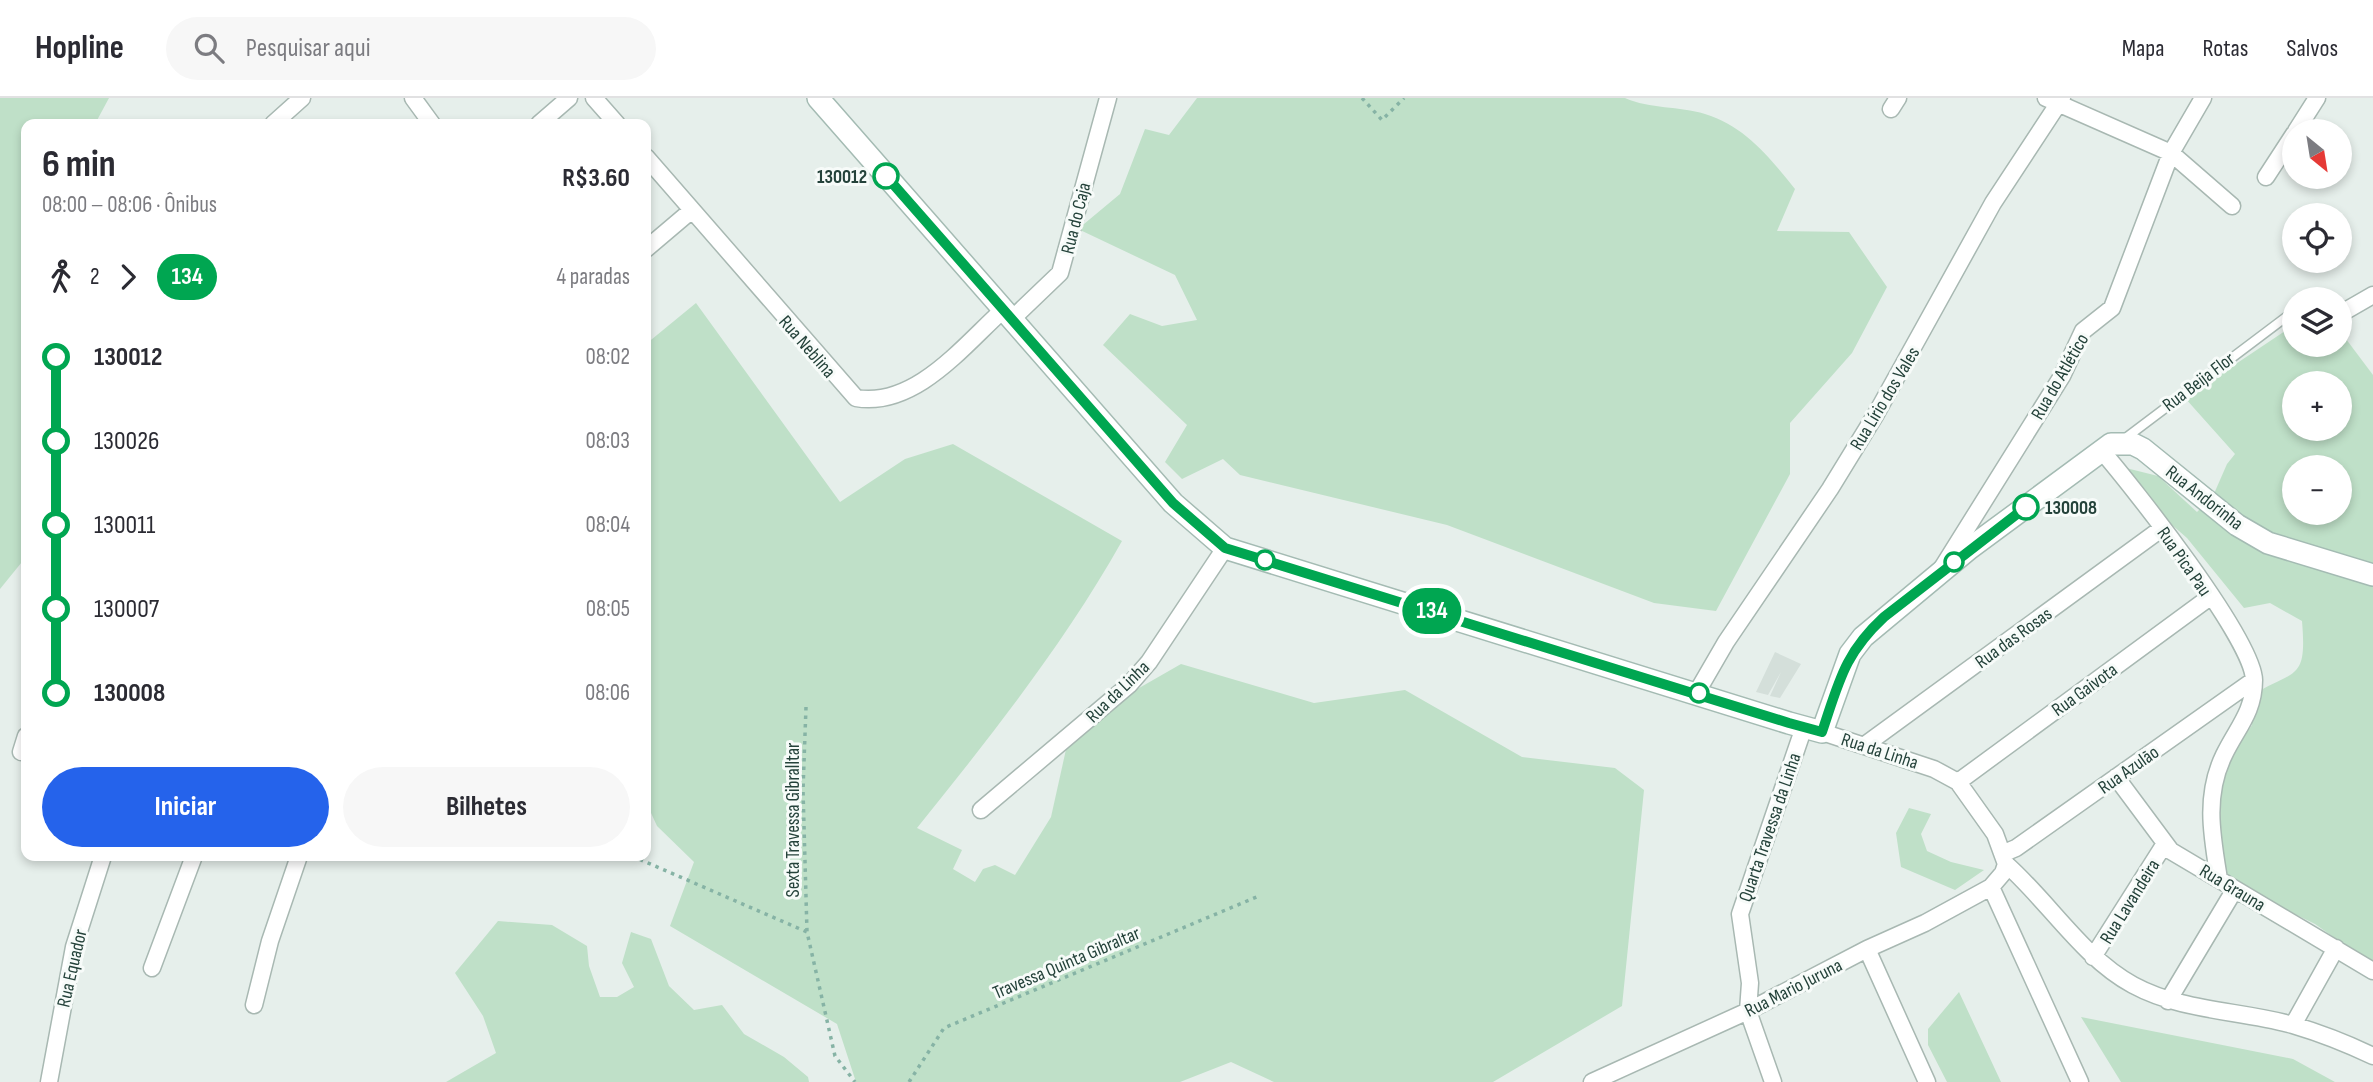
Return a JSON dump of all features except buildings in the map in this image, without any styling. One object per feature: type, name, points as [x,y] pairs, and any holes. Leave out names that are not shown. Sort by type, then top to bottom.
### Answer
[{"type":"street","points":[[279,119],[302,98]]},
{"type":"street","points":[[413,98],[428,119]]},
{"type":"street","points":[[545,119],[569,98]]},
{"type":"street","points":[[594,98],[613,119]]},
{"type":"street","name":"Rua da Linha","points":[[818,98],[1173,503],[1225,548],[1697,692],[1934,768],[1958,782],[2034,889],[2093,957],[2132,984],[2168,1001],[2292,1025],[2373,1056]]},
{"type":"street","name":"Rua do Caja","points":[[1007,315],[1060,273],[1108,98]]},
{"type":"street","name":"Rua do Atlético","points":[[1937,576],[2056,386],[2083,331],[2112,308],[2171,153],[2203,98]]},
{"type":"street","points":[[2303,119],[2317,98]]},
{"type":"street","points":[[2055,100],[2171,153],[2232,206]]},
{"type":"street","name":"Rua Lírio dos Vales","points":[[1697,692],[1726,642],[1869,425],[1993,203],[2055,100]]},
{"type":"street","points":[[2266,177],[2282,152]]},
{"type":"street","name":"Rua Neblina","points":[[651,163],[856,398],[874,401],[911,388],[1007,315]]},
{"type":"street","points":[[651,245],[692,210]]},
{"type":"street","points":[[2352,307],[2373,295]]},
{"type":"street","points":[[1813,729],[1850,654],[1863,637],[1937,576],[2110,446]]},
{"type":"street","name":"Rua Pica Pau","points":[[2110,446],[2161,529],[2210,597],[2250,660],[2254,680]]},
{"type":"street","name":"Rua Andorinha","points":[[2110,446],[2143,449],[2237,525],[2269,543],[2373,575]]},
{"type":"street","name":"Rua das Rosas","points":[[1865,745],[2161,529]]},
{"type":"street","name":"Rua da Linha","points":[[981,810],[1129,685],[1149,662],[1225,548]]},
{"type":"street","name":"Rua Gaivota","points":[[1958,782],[2210,597]]},
{"type":"street","points":[[2219,879],[2210,812],[2211,789],[2224,754],[2250,710],[2254,680]]},
{"type":"street","name":"Rua Azulão","points":[[2009,855],[2254,680]]},
{"type":"street","name":"Quarta Travessa da Linha","points":[[1748,1011],[1750,983],[1740,914],[1813,729]]},
{"type":"street","name":"Rua Grauna","points":[[2116,777],[2164,845],[2373,971]]},
{"type":"street","name":"Rua Lavandeira","points":[[2093,957],[2164,845]]},
{"type":"street","points":[[2009,855],[2003,873],[1991,887],[2080,1082]]},
{"type":"street","name":"Rua Equador","points":[[49,1082],[74,947],[101,861]]},
{"type":"street","points":[[152,968],[192,861]]},
{"type":"street","points":[[254,1005],[270,941],[297,861]]},
{"type":"street","name":"Rua Mario Juruna","points":[[1592,1082],[1620,1076],[1867,949],[1925,923],[1991,887]]},
{"type":"street","points":[[2168,1001],[2235,889]]},
{"type":"street","points":[[2292,1025],[2336,948]]},
{"type":"street","points":[[1867,949],[1927,1082]]},
{"type":"street","points":[[1748,1011],[1773,1082]]},
{"type":"lane","name":"Rua Beija Flor","points":[[2110,446],[2282,320]]},
{"type":"path","points":[[1362,98],[1382,120],[1404,98]]},
{"type":"path","name":"Sexta Travessa Gibralltar","points":[[806,706],[803,790],[807,932],[835,1056],[855,1082]]},
{"type":"path","points":[[644,861],[807,932]]},
{"type":"path","name":"Travessa Quinta Gibraltar","points":[[909,1082],[944,1028],[1259,896]]},
{"type":"shaded area","points":[[1775,652],[1801,664],[1780,698],[1770,696],[1781,672],[1768,695],[1756,692]]},
{"type":"green space","points":[[0,98],[109,98],[98,119],[21,119],[21,563],[0,589]]},
{"type":"green space","points":[[1197,98],[1625,98],[1644,104],[1695,111],[1732,126],[1756,144],[1795,189],[1777,231],[1849,232],[1887,287],[1852,353],[1790,423],[1790,474],[1716,611],[1654,603],[1447,525],[1240,475],[1223,459],[1182,479],[1165,462],[1187,425],[1103,345],[1130,314],[1162,326],[1197,320],[1175,275],[1078,229],[1120,194],[1145,129],[1169,135]]},
{"type":"green space","points":[[696,303],[840,502],[905,459],[953,444],[1122,541],[1051,653],[917,828],[962,850],[953,869],[975,882],[983,869],[995,865],[1015,875],[1051,817],[1071,727],[1181,664],[1314,703],[1405,690],[1522,757],[1615,768],[1644,790],[1622,1006],[1493,1082],[1274,1082],[1231,1062],[1180,1082],[856,1082],[837,1024],[670,926],[694,862],[657,826],[651,813],[651,340]]},
{"type":"green space","points":[[2282,333],[2282,357],[2352,357],[2352,347],[2373,375],[2373,965],[2315,924],[2214,874],[2215,793],[2232,754],[2252,725],[2252,695],[2288,676],[2300,664],[2302,621],[2270,603],[2244,608],[2187,538],[2156,511],[2126,468],[2158,476],[2197,512],[2213,496],[2227,464],[2235,454],[2185,398]]},
{"type":"green space","points":[[1909,808],[1931,814],[1921,834],[1927,851],[1951,862],[1984,870],[1955,890],[1901,867],[1896,833]]},
{"type":"green space","points":[[498,921],[552,925],[587,946],[589,966],[600,997],[617,997],[634,987],[622,963],[631,932],[651,939],[669,986],[694,1010],[722,1005],[744,1034],[784,1057],[808,1077],[809,1082],[446,1082],[496,1053],[483,1016],[455,973]]},
{"type":"green space","points":[[1959,992],[2001,1082],[1947,1082],[1928,1045],[1928,1029]]},
{"type":"green space","points":[[2081,1017],[2293,1059],[2335,1082],[2121,1082]]},
{"type":"bus line","name":"134","points":[[886,176],[1173,503],[1194,524],[1225,548],[1697,692],[1789,723],[1822,732],[1850,654],[1863,637],[1970,548],[2026,507]]},
{"type":"place","name":"130012","points":[[886,176]]},
{"type":"place","name":"130008","points":[[2026,507]]}]
